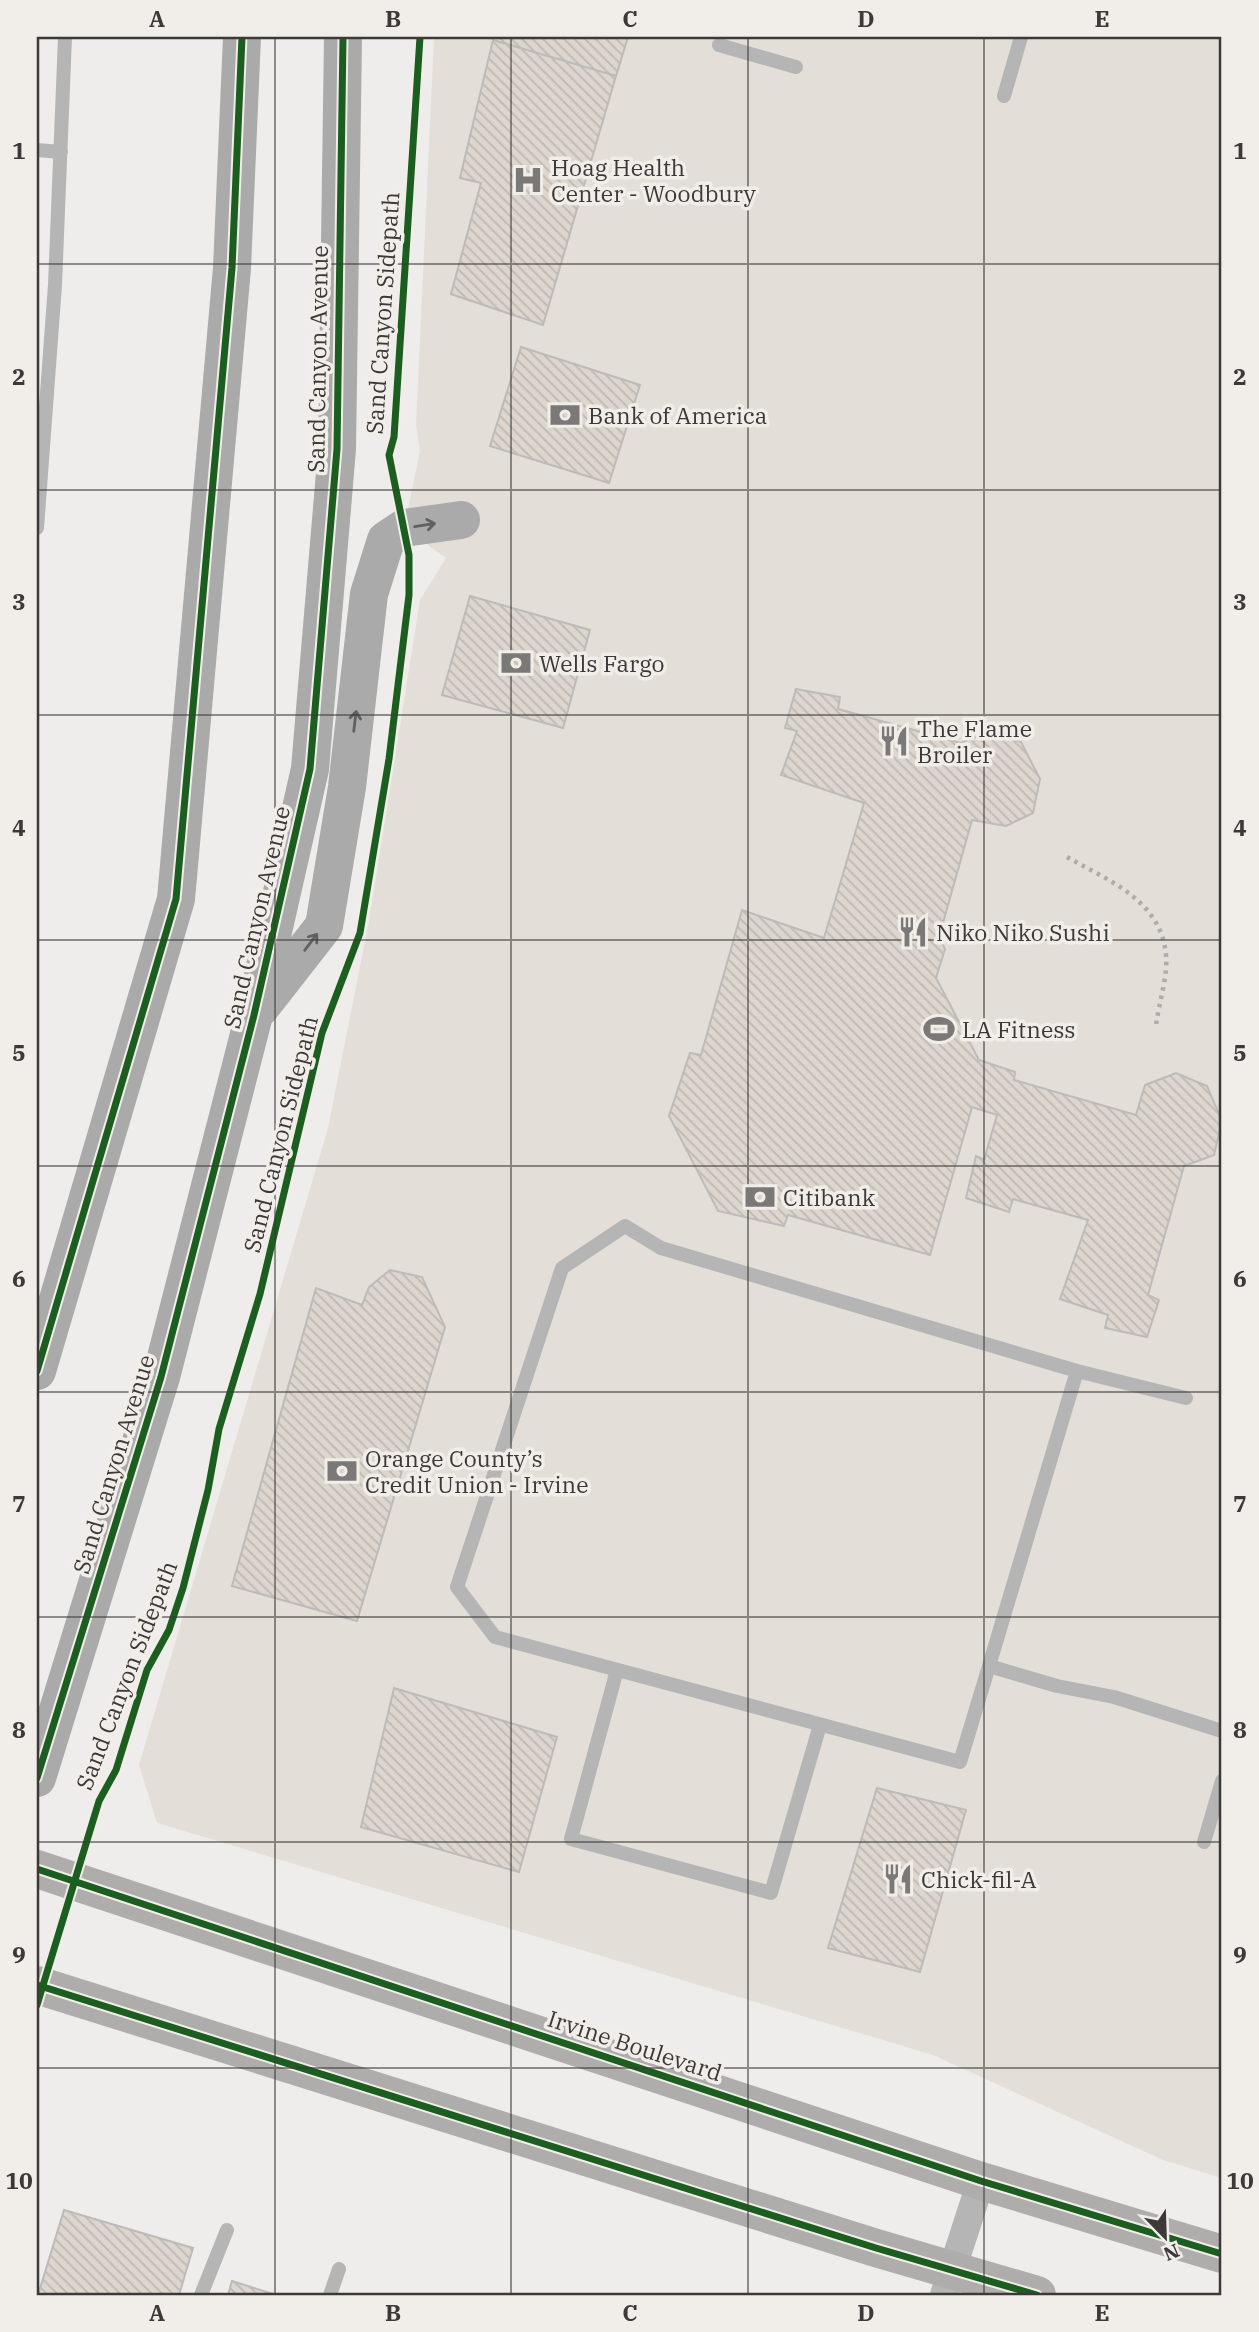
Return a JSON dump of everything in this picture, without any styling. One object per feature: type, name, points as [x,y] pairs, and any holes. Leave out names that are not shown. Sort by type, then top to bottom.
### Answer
[{"type":"main road","points":[[37,1371],[176,899],[232,268],[242,37]]},
{"type":"main road","name":"Sand Canyon Avenue","points":[[37,1778],[161,1377],[254,1015],[310,769],[337,449],[343,37]]},
{"type":"main road","points":[[254,1015],[324,926],[347,788],[369,594],[386,540],[404,528],[461,520]]},
{"type":"main road","name":"Irvine Boulevard","points":[[37,1869],[981,2181],[1222,2254]]},
{"type":"main road","points":[[37,1985],[887,2252],[948,2282],[1037,2295]]},
{"type":"street","points":[[948,2282],[981,2181]]},
{"type":"lane","points":[[37,528],[55,285],[65,37]]},
{"type":"lane","points":[[1004,96],[1021,37]]},
{"type":"lane","points":[[719,46],[796,67]]},
{"type":"lane","points":[[37,150],[61,152]]},
{"type":"lane","points":[[1077,1371],[960,1762],[495,1637],[457,1587],[562,1268],[625,1226],[660,1248],[1077,1371],[1186,1398]]},
{"type":"lane","points":[[989,1666],[1057,1686],[1114,1698],[1222,1731]]},
{"type":"lane","points":[[617,1670],[571,1839],[758,1890],[771,1893],[820,1725]]},
{"type":"lane","points":[[1204,1842],[1222,1781]]},
{"type":"lane","points":[[201,2295],[227,2230]]},
{"type":"lane","points":[[330,2295],[339,2269]]},
{"type":"path","points":[[1067,857],[1137,897],[1160,926],[1167,957],[1156,1025]]},
{"type":"shaded area","points":[[434,37],[1222,37],[1222,2178],[1163,2160],[933,2055],[157,1823],[139,1765],[328,1128],[369,921],[420,600],[446,558],[404,528],[420,451],[416,424]]},
{"type":"building","points":[[494,37],[628,37],[616,76],[493,40]]},
{"type":"building","name":"Hoag Health Center - Woodbury","points":[[493,40],[616,76],[543,325],[451,294],[481,183],[460,178]]},
{"type":"building","name":"Bank of America","points":[[521,347],[640,385],[609,483],[490,446]]},
{"type":"building","name":"Wells Fargo","points":[[470,596],[590,630],[563,728],[442,695]]},
{"type":"building","points":[[796,689],[840,697],[838,709],[961,743],[989,731],[1021,742],[1040,779],[1033,813],[1006,826],[972,820],[939,937],[945,949],[936,978],[979,1060],[1015,1072],[1014,1080],[1136,1115],[1145,1085],[1176,1073],[1207,1086],[1222,1121],[1214,1155],[1184,1166],[1148,1295],[1159,1300],[1147,1337],[1105,1328],[1108,1315],[1060,1299],[1088,1220],[1013,1199],[1009,1212],[966,1198],[976,1156],[984,1160],[997,1115],[972,1107],[930,1255],[788,1215],[784,1226],[718,1211],[669,1116],[690,1053],[701,1055],[742,910],[824,938],[864,803],[781,775],[797,731],[785,728]]},
{"type":"building","points":[[390,1270],[422,1277],[445,1327],[357,1621],[232,1586],[316,1288],[362,1305],[369,1287]]},
{"type":"building","points":[[394,1688],[557,1737],[519,1872],[361,1827]]},
{"type":"building","name":"Chick-fil-A","points":[[877,1788],[966,1810],[920,1972],[828,1948]]},
{"type":"building","points":[[64,2210],[193,2248],[179,2295],[38,2295]]},
{"type":"building","points":[[232,2281],[273,2294],[273,2295],[228,2295]]},
{"type":"cycle path","points":[[37,1371],[176,899],[232,268],[242,37]]},
{"type":"cycle path","points":[[37,1778],[161,1377],[254,1015],[310,769],[337,449],[343,37]]},
{"type":"cycle path","name":"Sand Canyon Sidepath","points":[[37,2005],[99,1801],[116,1770],[147,1670],[169,1630],[183,1588],[208,1490],[219,1429],[260,1294],[322,1033],[360,933],[389,759],[409,595],[409,555],[389,455],[394,437],[420,37]]},
{"type":"cycle path","points":[[37,1869],[981,2181],[1222,2254]]},
{"type":"cycle path","points":[[37,1985],[876,2248],[1037,2295]]},
{"type":"place","name":"Hoag Health Center - Woodbury","points":[[528,180]]},
{"type":"place","name":"Bank of America","points":[[565,415]]},
{"type":"place","name":"Wells Fargo","points":[[516,663]]},
{"type":"place","name":"The Flame Broiler","points":[[894,741]]},
{"type":"place","name":"Niko Niko Sushi","points":[[913,932]]},
{"type":"place","name":"LA Fitness","points":[[939,1029]]},
{"type":"place","name":"Citibank","points":[[760,1197]]},
{"type":"place","name":"Orange County’s Credit Union - Irvine","points":[[342,1471]]},
{"type":"place","name":"Chick-fil-A","points":[[898,1879]]}]
